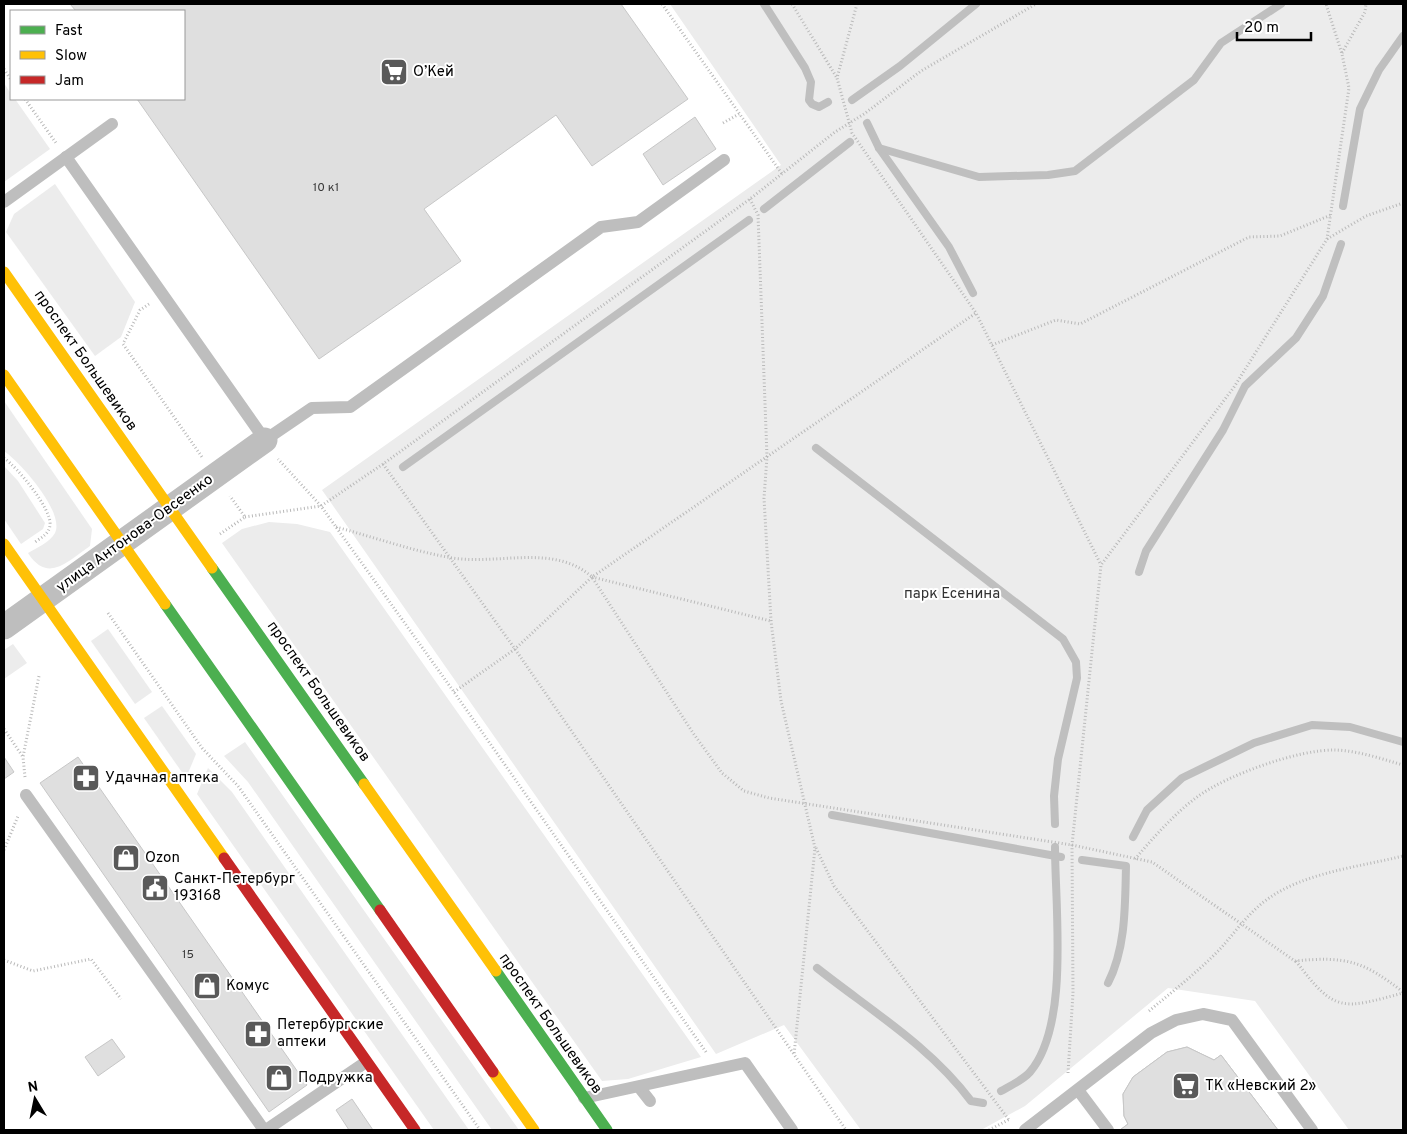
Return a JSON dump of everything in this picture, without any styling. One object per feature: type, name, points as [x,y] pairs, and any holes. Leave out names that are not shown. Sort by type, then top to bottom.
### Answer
[{"type":"main road","name":"проспект Большевиков","points":[[4,272],[607,1130]]},
{"type":"main road","points":[[4,375],[534,1130]]},
{"type":"main road","points":[[4,544],[415,1130]]},
{"type":"street","name":"улица Антонова-Овсеенко","points":[[4,627],[171,509],[271,449]]},
{"type":"lane","points":[[4,200],[112,124]]},
{"type":"lane","points":[[66,157],[271,449],[312,408],[350,407],[601,227],[638,222],[724,160]]},
{"type":"lane","points":[[26,795],[265,1130],[366,1062]]},
{"type":"lane","points":[[1025,1130],[1151,1033],[1176,1020],[1202,1014],[1232,1020],[1312,1130]]},
{"type":"lane","points":[[584,1098],[745,1063],[792,1130]]},
{"type":"lane","points":[[639,1087],[650,1101]]},
{"type":"lane","points":[[1078,1090],[1108,1130]]},
{"type":"path","points":[[662,4],[782,174]]},
{"type":"path","points":[[792,4],[837,78],[852,133],[976,313],[1101,565]]},
{"type":"path","points":[[837,78],[857,4]]},
{"type":"path","points":[[218,536],[245,517],[320,506],[383,464],[750,199],[849,123],[921,71],[1036,4]]},
{"type":"path","points":[[1068,1077],[1073,993],[1072,845],[1101,565],[1234,388],[1327,239],[1349,88],[1342,54],[1326,4]]},
{"type":"path","points":[[1342,54],[1365,12],[1366,4]]},
{"type":"path","points":[[26,100],[66,157]]},
{"type":"path","points":[[723,123],[739,114]]},
{"type":"path","points":[[750,199],[758,215],[767,457],[764,498],[771,622],[781,701],[803,803],[816,848],[834,886],[1009,1120]]},
{"type":"path","points":[[1327,239],[1366,216],[1403,203]]},
{"type":"path","points":[[992,345],[1056,320],[1080,324],[1249,237],[1280,236],[1331,214]]},
{"type":"path","points":[[162,295],[140,310],[123,344],[207,464]]},
{"type":"path","points":[[454,692],[515,649],[592,577],[976,313]]},
{"type":"path","points":[[271,449],[336,527],[454,692],[717,1069]]},
{"type":"path","points":[[4,458],[23,477],[50,518],[50,527],[47,534],[13,557]]},
{"type":"path","points":[[383,464],[515,649],[846,1130]]},
{"type":"path","points":[[228,492],[245,517]]},
{"type":"path","points":[[336,527],[449,558],[557,559],[580,566],[592,577],[693,732],[722,773],[744,791],[803,803],[1072,845],[1152,862],[1295,961],[1315,988],[1332,1001],[1357,1006],[1403,993]]},
{"type":"path","points":[[592,577],[771,622]]},
{"type":"path","points":[[108,613],[202,748],[238,786],[480,1130]]},
{"type":"path","points":[[4,728],[23,757],[39,676]]},
{"type":"path","points":[[1135,859],[1159,832],[1196,798],[1218,784],[1254,769],[1293,756],[1336,750],[1403,765]]},
{"type":"path","points":[[4,850],[26,795]]},
{"type":"path","points":[[794,1055],[816,848]]},
{"type":"path","points":[[1175,990],[1220,949],[1241,924],[1268,899],[1292,886],[1403,856]]},
{"type":"path","points":[[1295,961],[1322,958],[1351,961],[1376,971],[1403,993]]},
{"type":"path","points":[[4,960],[33,971],[91,959],[120,998]]},
{"type":"green space","name":"парк Есенина","points":[[670,4],[1403,4],[1403,1130],[1349,1130],[1255,1001],[1168,988],[1025,1106],[981,1130],[861,1130],[784,1025],[716,1054],[322,490],[781,165]]},
{"type":"green space","points":[[4,83],[10,92],[10,100],[16,100],[50,149],[4,182]]},
{"type":"green space","points":[[55,184],[135,302],[121,337],[95,356],[6,232],[14,214]]},
{"type":"green space","points":[[4,401],[92,529],[90,546],[58,567],[43,567],[28,553],[50,539],[55,533],[56,524],[54,513],[39,488],[30,476],[4,451]]},
{"type":"green space","points":[[4,466],[18,481],[45,523],[43,529],[21,544],[4,519]]},
{"type":"green space","points":[[269,522],[297,524],[330,532],[701,1057],[628,1079],[602,1081],[222,543],[242,529]]},
{"type":"green space","points":[[108,629],[152,692],[135,704],[91,641]]},
{"type":"green space","points":[[13,644],[27,663],[4,679],[4,650]]},
{"type":"green space","points":[[162,706],[196,754],[186,778],[144,718]]},
{"type":"green space","points":[[245,742],[519,1130],[492,1130],[248,782],[224,756]]},
{"type":"green space","points":[[208,768],[232,792],[469,1130],[434,1130],[197,794]]},
{"type":"building","points":[[70,4],[621,4],[688,99],[592,166],[556,115],[424,209],[461,261],[319,359],[138,100],[185,100],[185,10],[75,10]]},
{"type":"building","points":[[695,117],[716,149],[663,185],[643,154]]},
{"type":"building","points":[[4,757],[14,772],[4,779]]},
{"type":"building","points":[[78,757],[307,1085],[269,1112],[40,783]]},
{"type":"building","points":[[112,1039],[125,1057],[98,1076],[85,1057]]},
{"type":"building","name":"ТК «Невский 2»","points":[[1187,1047],[1214,1060],[1221,1055],[1278,1130],[1120,1130],[1128,1124],[1124,1116],[1123,1094],[1133,1077],[1167,1052]]},
{"type":"building","name":"ТК «Невский 2»","points":[[1187,1047],[1214,1060],[1221,1055],[1278,1130],[1120,1130],[1128,1124],[1124,1116],[1123,1094],[1133,1077],[1167,1052]]},
{"type":"building","points":[[352,1099],[373,1130],[349,1130],[336,1110]]},
{"type":"waterway","points":[[764,4],[805,68],[811,82],[809,100],[812,104],[819,107],[828,102]]},
{"type":"waterway","points":[[852,100],[900,66],[976,4]]},
{"type":"waterway","points":[[879,148],[979,177],[1048,175],[1075,171],[1194,80],[1221,43],[1281,4]]},
{"type":"waterway","points":[[1343,206],[1360,109],[1379,70],[1403,36]]},
{"type":"waterway","points":[[867,123],[879,148],[949,247],[973,293]]},
{"type":"waterway","points":[[764,209],[850,142]]},
{"type":"waterway","points":[[403,467],[749,220]]},
{"type":"waterway","points":[[1139,572],[1146,551],[1223,430],[1245,386],[1296,338],[1323,296],[1341,244]]},
{"type":"waterway","points":[[816,448],[1063,639],[1076,662],[1077,678],[1058,759],[1054,796],[1055,824]]},
{"type":"waterway","points":[[1133,837],[1147,810],[1182,778],[1254,743],[1312,725],[1350,727],[1403,742]]},
{"type":"waterway","points":[[832,815],[1061,857]]},
{"type":"waterway","points":[[1001,1091],[1030,1072],[1043,1051],[1051,1026],[1058,965],[1055,847]]},
{"type":"waterway","points":[[1082,860],[1126,866],[1125,911],[1121,941],[1114,970],[1108,983]]},
{"type":"waterway","points":[[817,968],[918,1046],[955,1081],[971,1101],[983,1103]]},
{"type":"traffic: fast","points":[[212,568],[364,784]]},
{"type":"traffic: fast","points":[[165,604],[380,910]]},
{"type":"traffic: fast","points":[[496,971],[607,1130]]},
{"type":"traffic: slow","points":[[4,272],[212,568]]},
{"type":"traffic: slow","points":[[4,375],[165,604]]},
{"type":"traffic: slow","points":[[4,544],[224,858]]},
{"type":"traffic: slow","points":[[364,784],[496,971]]},
{"type":"traffic: slow","points":[[493,1072],[534,1130]]},
{"type":"traffic: jam","points":[[224,858],[415,1130]]},
{"type":"traffic: jam","points":[[380,910],[493,1072]]},
{"type":"place","name":"О’Кей","points":[[394,72]]},
{"type":"place","name":"Удачная аптека","points":[[86,778]]},
{"type":"place","name":"Ozon","points":[[126,858]]},
{"type":"place","name":"Санкт-Петербург 193168","points":[[155,888]]},
{"type":"place","name":"Комус","points":[[207,986]]},
{"type":"place","name":"Петербургские аптеки","points":[[258,1034]]},
{"type":"place","name":"Подружка","points":[[279,1078]]},
{"type":"place","name":"ТК «Невский 2»","points":[[1186,1086]]}]
